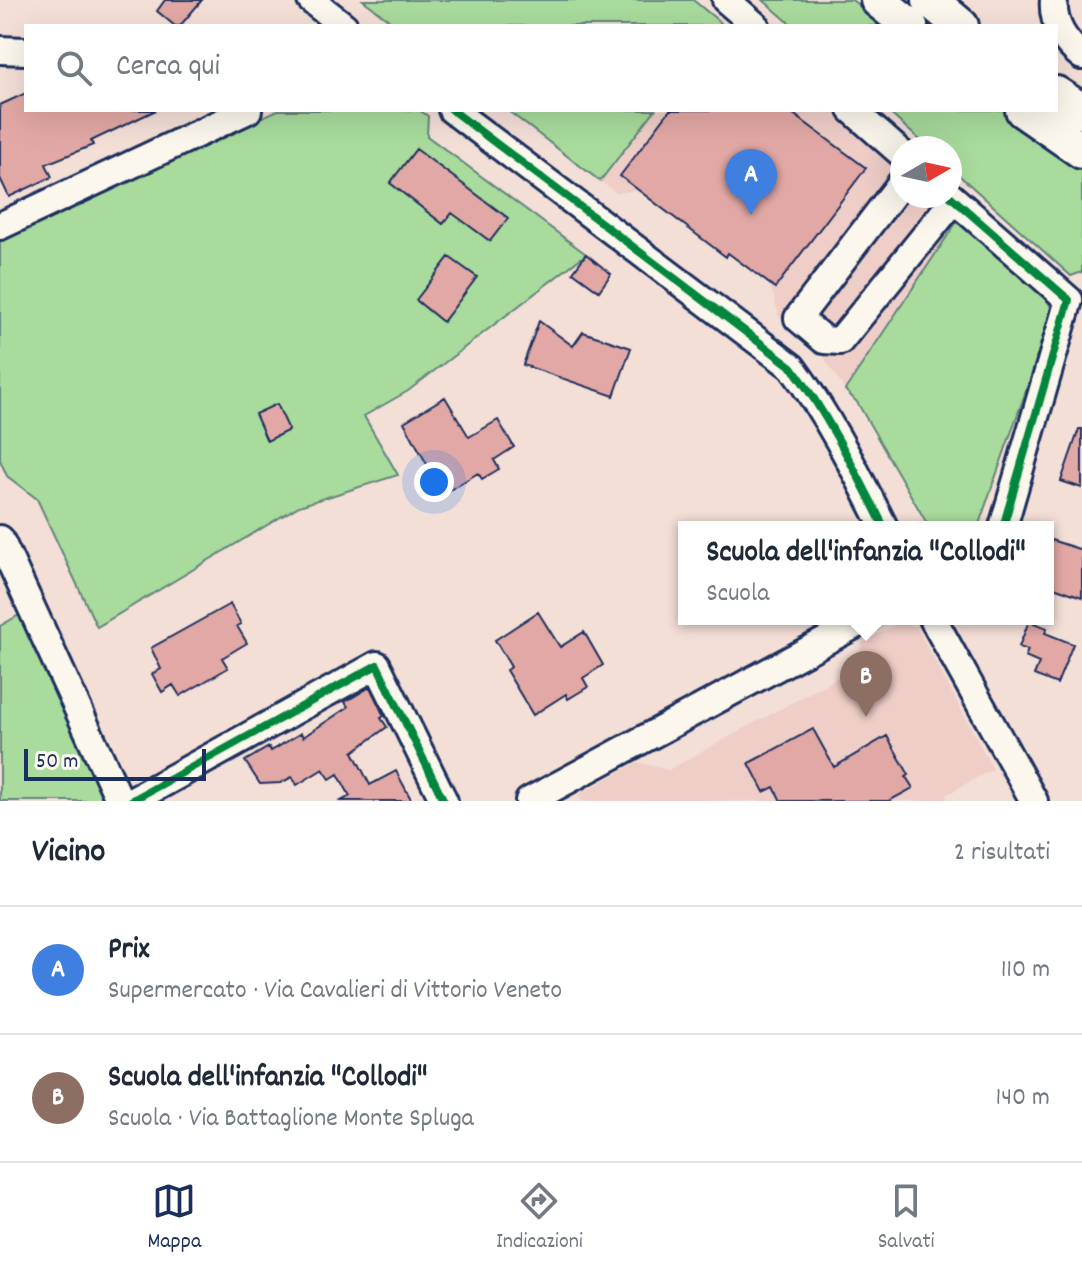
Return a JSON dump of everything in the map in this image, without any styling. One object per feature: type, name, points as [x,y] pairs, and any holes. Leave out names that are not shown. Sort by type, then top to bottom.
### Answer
[{"type":"main road","points":[[878,0],[908,24]]},
{"type":"main road","points":[[930,0],[959,24]]},
{"type":"main road","points":[[1058,95],[1082,111]]},
{"type":"main road","points":[[1026,112],[1082,151]]},
{"type":"street","points":[[311,0],[341,24]]},
{"type":"street","points":[[726,0],[754,24]]},
{"type":"street","points":[[1054,0],[1057,24]]},
{"type":"street","points":[[1058,28],[1066,42],[1082,56]]},
{"type":"street","points":[[0,50],[24,51]]},
{"type":"street","points":[[0,226],[244,112]]},
{"type":"street","points":[[455,112],[792,367],[841,441],[881,521]]},
{"type":"street","points":[[854,112],[890,143]]},
{"type":"street","points":[[890,198],[798,318],[824,340],[840,341],[944,208]]},
{"type":"street","points":[[962,207],[1069,300],[1005,521]]},
{"type":"street","points":[[0,539],[120,801]]},
{"type":"street","points":[[529,801],[855,625]]},
{"type":"street","points":[[945,625],[1034,801]]},
{"type":"street","points":[[131,801],[377,665],[444,801]]},
{"type":"shaded area","points":[[653,112],[840,112],[890,156],[890,208],[949,208],[960,217],[845,390],[822,355],[779,317],[770,283],[645,189],[616,193],[600,181]]},
{"type":"shaded area","points":[[895,625],[916,626],[993,769],[946,795],[948,801],[582,801],[578,795],[637,762],[668,770],[855,668],[862,643]]},
{"type":"green space","points":[[363,0],[693,0],[721,23],[720,24],[394,24]]},
{"type":"green space","points":[[763,0],[852,0],[882,24],[791,24]]},
{"type":"green space","points":[[274,112],[422,112],[428,116],[427,136],[586,254],[408,391],[364,416],[398,475],[299,506],[97,627],[37,499],[7,476],[0,460],[0,236]]},
{"type":"green space","points":[[510,112],[653,112],[600,181]]},
{"type":"green space","points":[[888,112],[1007,112],[1082,165],[1082,272],[1071,276],[962,178],[962,136],[915,136]]},
{"type":"green space","points":[[960,217],[1043,287],[1053,314],[980,521],[926,521],[857,402],[845,390]]},
{"type":"green space","points":[[21,614],[105,801],[0,801],[0,626]]},
{"type":"building","points":[[165,0],[202,0],[182,24],[173,24],[157,11]]},
{"type":"building","points":[[24,94],[24,112],[152,112],[91,141],[93,145],[46,164],[52,177],[9,197],[0,178],[0,105]]},
{"type":"building","points":[[668,112],[791,112],[866,168],[775,288],[728,253],[726,257],[620,176]]},
{"type":"building","points":[[416,149],[508,218],[490,241],[452,213],[443,224],[390,183]]},
{"type":"building","points":[[586,254],[611,274],[599,291],[573,272]]},
{"type":"building","points":[[449,257],[477,277],[443,322],[416,300]]},
{"type":"building","points":[[539,321],[573,346],[583,332],[631,348],[614,396],[523,365]]},
{"type":"building","points":[[445,397],[469,437],[498,420],[514,447],[494,460],[499,469],[482,479],[478,473],[443,494],[404,422]]},
{"type":"building","points":[[277,404],[289,430],[267,441],[255,414]]},
{"type":"building","points":[[1079,429],[1082,429],[1082,488],[1061,481]]},
{"type":"building","points":[[1054,541],[1082,550],[1082,597],[1054,587]]},
{"type":"building","points":[[230,604],[247,643],[222,658],[228,668],[180,696],[173,685],[162,692],[152,674],[161,669],[151,648]]},
{"type":"building","points":[[538,612],[560,647],[584,632],[603,665],[583,678],[588,687],[568,699],[566,694],[533,715],[506,670],[511,667],[495,640]]},
{"type":"building","points":[[1027,625],[1047,628],[1045,633],[1073,644],[1057,684],[1034,675],[1039,663],[1025,657],[1028,650],[1019,647]]},
{"type":"building","points":[[370,687],[387,727],[353,752],[370,785],[396,771],[412,801],[341,801],[350,796],[338,774],[330,779],[323,769],[297,785],[292,777],[281,783],[260,784],[245,761],[269,747],[271,751],[301,733],[303,737],[348,707],[345,702]]},
{"type":"building","points":[[813,729],[834,767],[887,736],[913,788],[889,801],[781,801],[774,787],[764,792],[749,763]]},
{"type":"cycle path","points":[[455,112],[792,367],[830,425],[881,521]]},
{"type":"cycle path","points":[[962,206],[1069,300],[1005,521]]},
{"type":"cycle path","points":[[131,801],[377,665],[444,801]]},
{"type":"place","name":"Prix","points":[[751,215]]},
{"type":"place","name":"Scuola dell'infanzia \"Collodi\"","points":[[866,717]]}]
